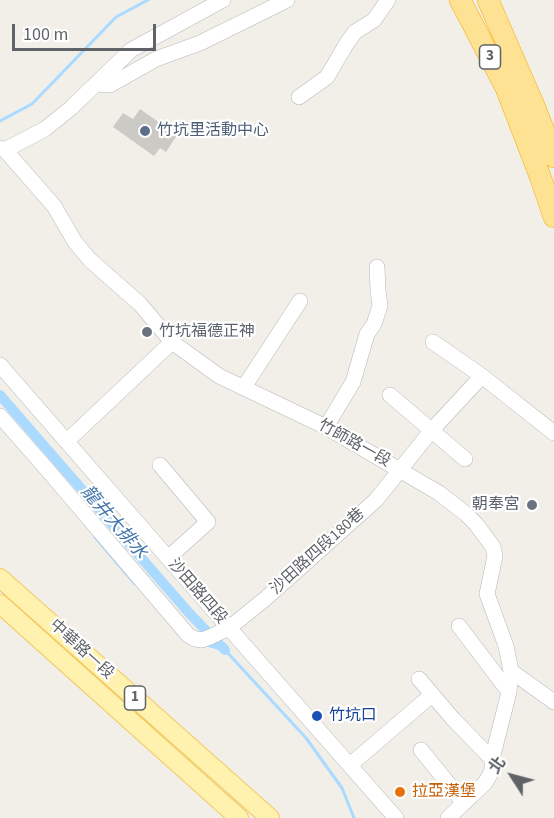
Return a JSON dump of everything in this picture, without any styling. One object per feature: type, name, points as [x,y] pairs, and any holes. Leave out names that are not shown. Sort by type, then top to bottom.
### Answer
[{"type":"highway","name":"3","points":[[460,0],[506,88],[554,218]]},
{"type":"highway","name":"3","points":[[488,0],[554,157]]},
{"type":"main road","name":"中華路一段","points":[[0,578],[270,818]]},
{"type":"main road","name":"中華路一段","points":[[0,604],[239,818]]},
{"type":"street","points":[[3,149],[45,129],[71,108],[131,51],[224,0]]},
{"type":"street","points":[[96,84],[110,85],[156,59],[200,44],[287,0]]},
{"type":"street","points":[[299,97],[327,77],[355,32],[374,20],[388,0]]},
{"type":"street","name":"竹師路一段","points":[[3,149],[54,206],[75,242],[90,260],[140,304],[172,342],[219,376],[326,426],[439,493],[466,514],[493,547],[495,556],[487,594],[506,646],[511,671],[509,692],[492,759],[492,771],[485,783],[448,818]]},
{"type":"street","points":[[326,426],[353,382],[367,334],[374,324],[380,306],[377,267]]},
{"type":"street","points":[[244,387],[300,301]]},
{"type":"street","points":[[67,441],[172,342]]},
{"type":"street","points":[[433,342],[482,376],[554,433]]},
{"type":"street","name":"沙田路四段","points":[[0,364],[396,818]]},
{"type":"street","name":"沙田路四段180巷","points":[[0,416],[188,635],[202,640],[229,628],[376,500],[431,431],[482,376]]},
{"type":"street","points":[[390,395],[465,459]]},
{"type":"street","points":[[160,465],[208,522],[168,558]]},
{"type":"street","points":[[459,626],[509,692]]},
{"type":"street","points":[[511,671],[554,702]]},
{"type":"street","points":[[419,679],[453,719],[492,759]]},
{"type":"street","points":[[350,765],[427,699]]},
{"type":"street","points":[[421,750],[464,803]]},
{"type":"building","name":"竹坑里活動中心","points":[[140,109],[177,135],[166,152],[160,148],[154,156],[113,127],[123,113],[133,119]]},
{"type":"waterway","points":[[0,121],[32,104],[116,17],[148,0]]},
{"type":"waterway","name":"龍井大排水","points":[[0,395],[190,614],[225,650]]},
{"type":"waterway","points":[[95,537],[135,584]]},
{"type":"waterway","points":[[207,645],[225,650],[306,738],[342,788],[354,818]]},
{"type":"place","name":"竹坑里活動中心","points":[[145,131]]},
{"type":"place","name":"竹坑福德正神","points":[[147,332]]},
{"type":"place","name":"朝奉宮","points":[[532,505]]},
{"type":"place","name":"竹坑口","points":[[317,716]]},
{"type":"place","name":"拉亞漢堡","points":[[400,792]]}]
